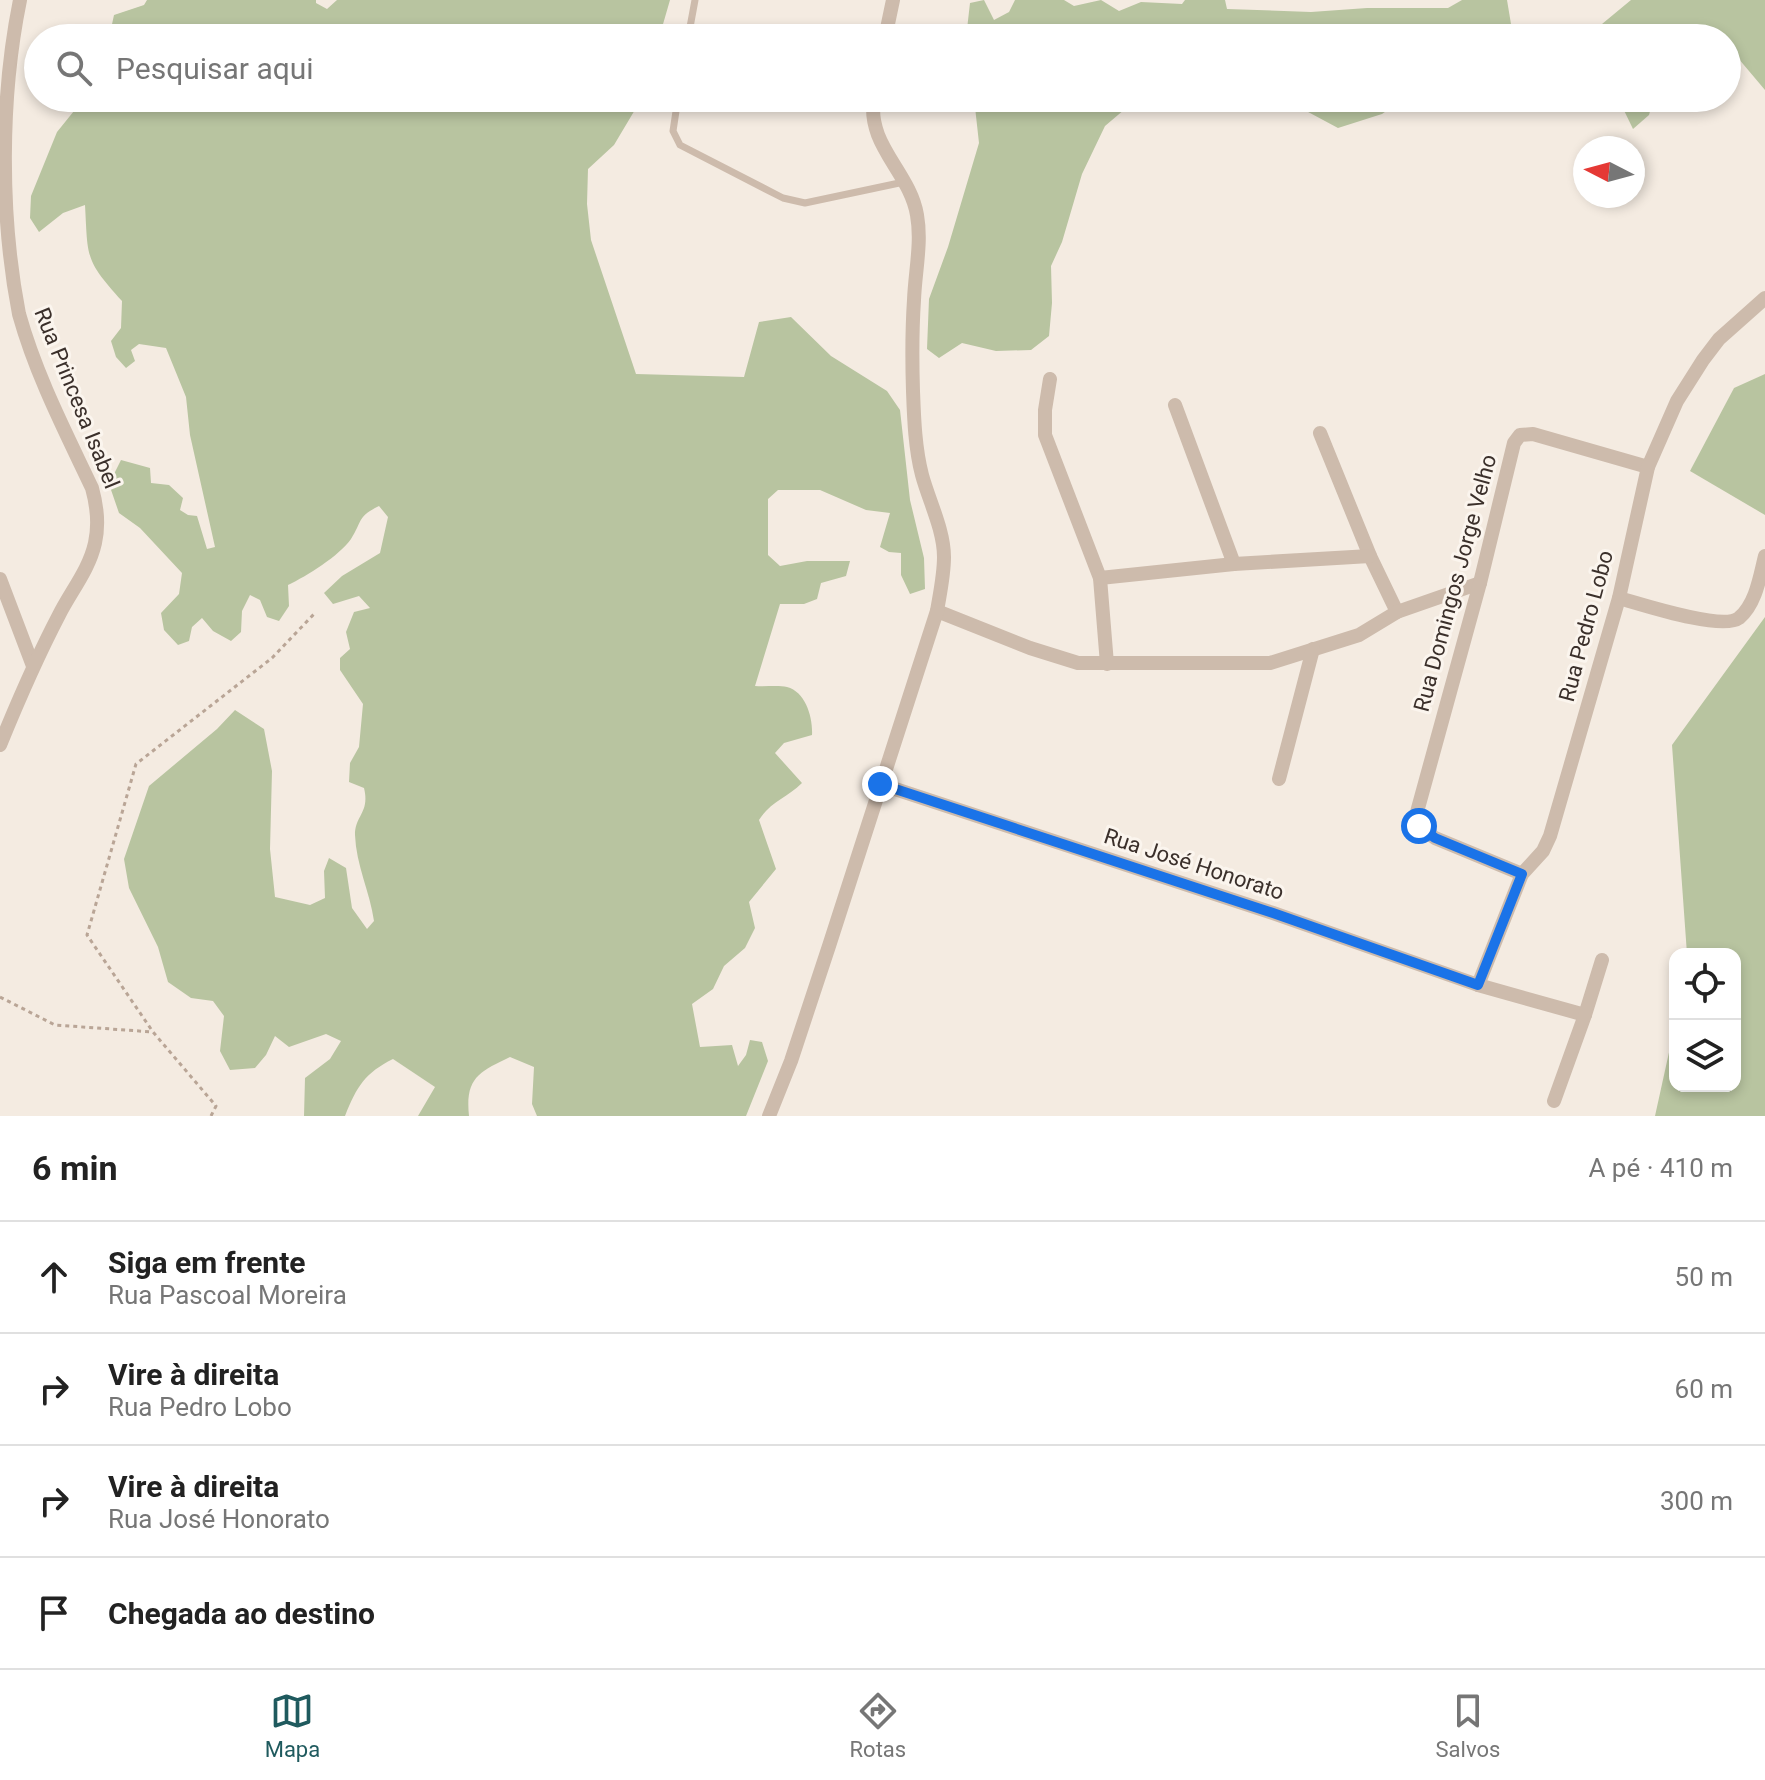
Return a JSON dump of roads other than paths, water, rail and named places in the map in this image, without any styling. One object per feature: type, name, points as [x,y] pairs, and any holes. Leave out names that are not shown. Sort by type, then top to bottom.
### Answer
[{"type":"street","name":"Rua Princesa Isabel","points":[[0,745],[33,666],[84,572],[97,526],[92,488],[42,382],[19,314],[8,267],[2,192],[3,111],[20,0]]},
{"type":"street","points":[[888,24],[893,0]]},
{"type":"street","points":[[769,1116],[810,1004],[937,611],[943,572],[943,544],[921,472],[913,393],[918,218],[904,182],[877,135],[873,112]]},
{"type":"street","name":"Rua Pedro Lobo","points":[[1478,985],[1522,874],[1543,851],[1550,836],[1619,598],[1648,467],[1677,401],[1703,360],[1719,339],[1765,298]]},
{"type":"street","points":[[1050,379],[1045,435],[1100,578],[1107,664]]},
{"type":"street","points":[[1175,405],[1234,564]]},
{"type":"street","points":[[1320,433],[1370,556],[1397,612]]},
{"type":"street","name":"Rua Domingos Jorge Velho","points":[[1522,874],[1435,838],[1419,826],[1417,812],[1480,583],[1511,454],[1520,435],[1533,434],[1648,467]]},
{"type":"street","points":[[1100,578],[1234,564],[1370,556]]},
{"type":"street","points":[[1619,598],[1728,623],[1740,618],[1747,610],[1765,556]]},
{"type":"street","points":[[0,579],[33,666]]},
{"type":"street","points":[[937,611],[1057,658],[1078,663],[1270,663],[1359,635],[1397,612],[1480,583]]},
{"type":"street","points":[[1279,779],[1313,649]]},
{"type":"street","name":"Rua José Honorato","points":[[880,784],[1273,913],[1478,985],[1585,1015]]},
{"type":"street","points":[[1554,1101],[1602,960]]},
{"type":"lane","points":[[691,24],[695,0]]},
{"type":"lane","points":[[676,112],[673,131],[680,145],[783,198],[805,203],[904,182]]}]
